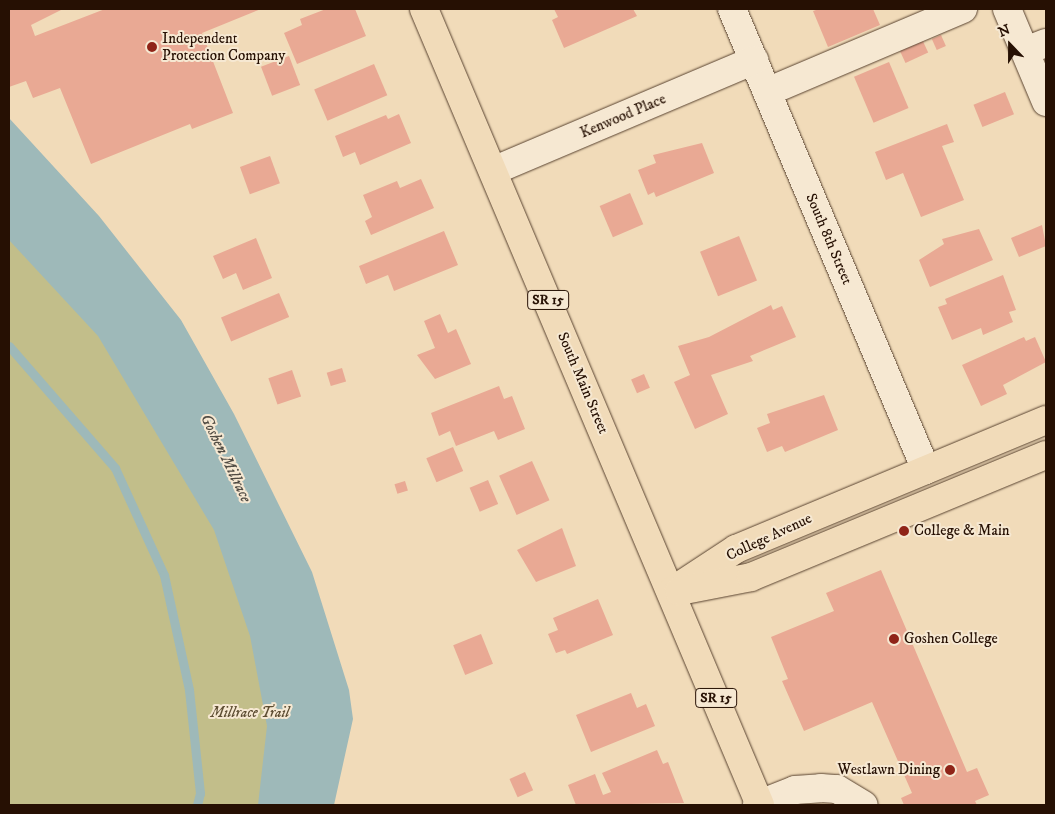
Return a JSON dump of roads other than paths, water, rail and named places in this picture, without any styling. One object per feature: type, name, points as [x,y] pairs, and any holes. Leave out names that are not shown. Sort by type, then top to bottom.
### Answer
[{"type":"main road","name":"South Main Street","points":[[424,9],[672,591]]},
{"type":"main road","name":"College Avenue","points":[[672,591],[736,549],[1046,420]]},
{"type":"main road","name":"College Avenue","points":[[672,591],[751,577],[1046,455]]},
{"type":"main road","name":"SR 15","points":[[672,591],[759,805]]},
{"type":"street","name":"South 8th Street","points":[[732,9],[926,470]]},
{"type":"street","points":[[767,92],[963,9]]},
{"type":"street","points":[[1007,9],[1035,47],[1046,102]]},
{"type":"street","name":"Kenwood Place","points":[[493,171],[754,60]]},
{"type":"street","points":[[759,805],[794,790],[821,788],[837,789],[864,805]]},
{"type":"water","name":"Goshen Millrace","points":[[9,118],[99,216],[181,320],[234,414],[312,572],[349,690],[353,719],[334,805],[258,805],[267,726],[250,636],[214,530],[98,336],[9,240]]},
{"type":"waterway","points":[[9,346],[115,468],[164,575],[189,690],[200,793],[197,805]]},
{"type":"place","name":"Independent Protection Company","points":[[152,47]]},
{"type":"place","name":"College & Main","points":[[904,531]]},
{"type":"place","name":"Goshen College","points":[[894,639]]},
{"type":"place","name":"Westlawn Dining","points":[[950,770]]},
{"type":"park label","name":"Millrace Trail","points":[[250,713]]}]
